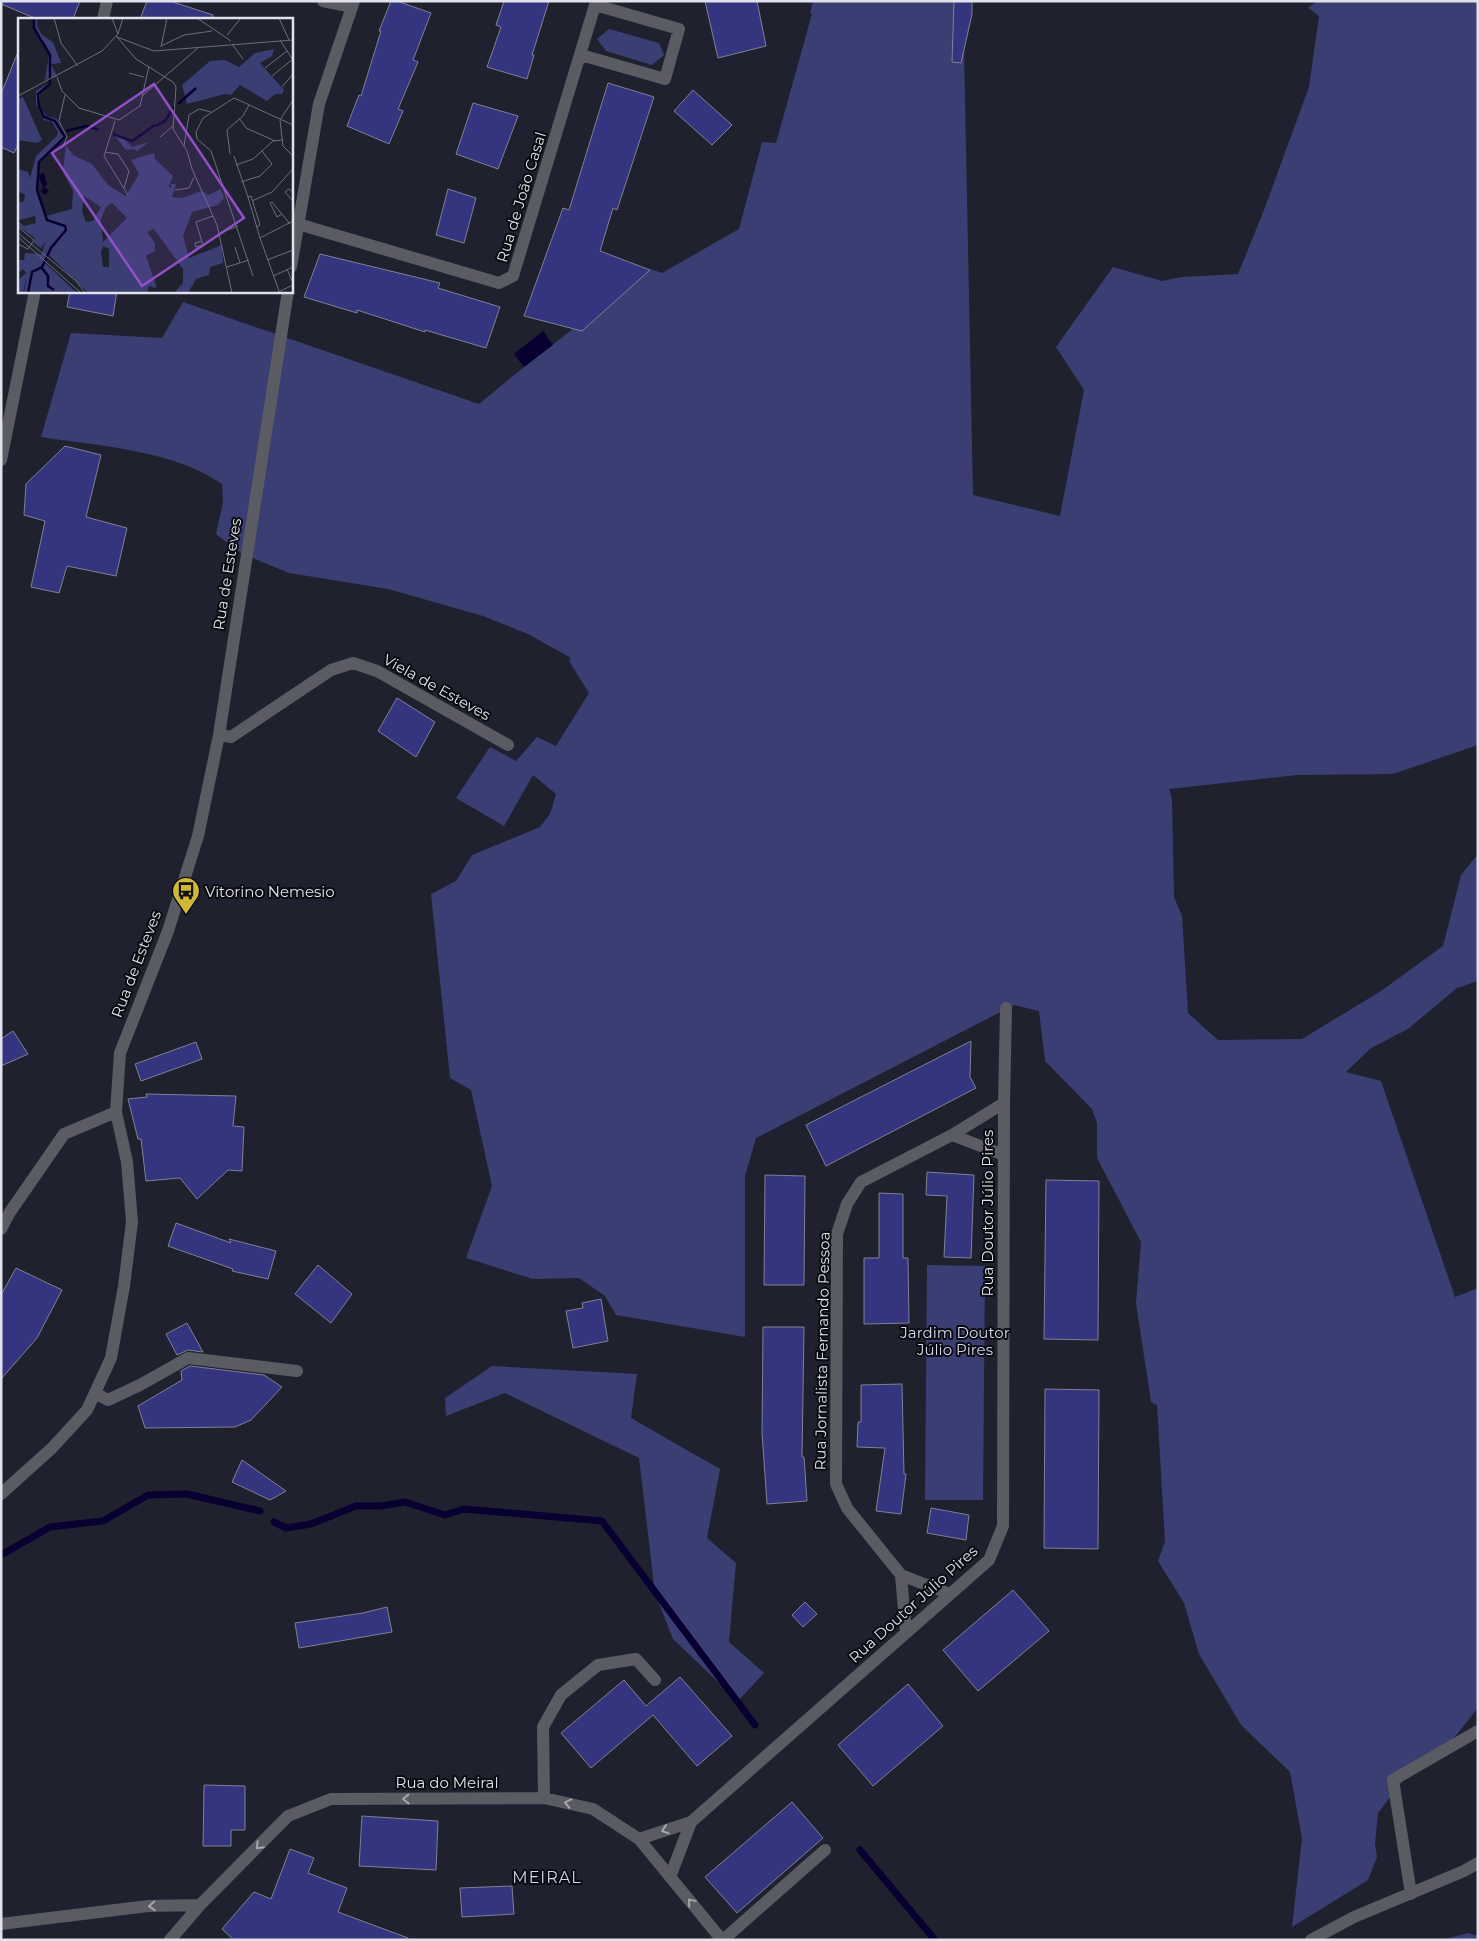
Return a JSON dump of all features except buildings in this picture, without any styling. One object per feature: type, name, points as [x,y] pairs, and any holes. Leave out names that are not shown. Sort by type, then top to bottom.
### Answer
[{"type":"street","points":[[102,18],[108,1]]},
{"type":"street","points":[[292,261],[319,104],[353,4],[323,1]]},
{"type":"street","name":"Rua de João Casal","points":[[298,224],[499,283],[514,276],[595,6],[678,29],[664,79],[581,56]]},
{"type":"street","points":[[1,460],[35,292]]},
{"type":"street","name":"Rua de Esteves","points":[[1,1494],[57,1442],[86,1410],[111,1358],[124,1286],[132,1222],[127,1162],[116,1112],[120,1053],[168,931],[198,836],[219,735],[288,292]]},
{"type":"street","name":"Viela de Esteves","points":[[219,735],[231,737],[331,670],[353,663],[377,671],[508,745]]},
{"type":"street","name":"Rua Doutor Júlio Pires","points":[[639,1839],[691,1822],[990,1560],[1002,1526],[1006,1008]]},
{"type":"street","name":"Rua Jornalista Fernando Pessoa","points":[[950,1594],[901,1575],[846,1508],[836,1484],[837,1234],[847,1204],[860,1182],[952,1135],[1004,1103]]},
{"type":"street","points":[[1,1229],[10,1212],[64,1134],[116,1112]]},
{"type":"street","points":[[952,1135],[1004,1155]]},
{"type":"street","points":[[95,1392],[108,1400],[140,1385],[188,1358],[297,1371]]},
{"type":"street","points":[[901,1575],[906,1633]]},
{"type":"street","points":[[544,1798],[543,1727],[561,1695],[598,1665],[636,1659],[655,1680]]},
{"type":"street","points":[[1411,1894],[1393,1780],[1478,1731]]},
{"type":"street","name":"Rua do Meiral","points":[[170,1940],[200,1905],[288,1816],[331,1800],[544,1798],[593,1809],[639,1839],[723,1940]]},
{"type":"street","name":"Rua Doutor Júlio Pires","points":[[670,1877],[691,1822]]},
{"type":"street","points":[[723,1940],[825,1850]]},
{"type":"street","points":[[1311,1940],[1354,1917],[1464,1871],[1478,1863]]},
{"type":"street","points":[[1,1924],[148,1906],[200,1905]]},
{"type":"green space","points":[[813,1],[963,1],[973,495],[1060,516],[1084,390],[1056,347],[1113,267],[1162,281],[1182,277],[1238,274],[1264,210],[1309,87],[1319,16],[1308,8],[1317,1],[1478,1],[1478,745],[1393,774],[1297,775],[1169,789],[1172,799],[1174,897],[1182,916],[1188,1013],[1218,1040],[1302,1039],[1381,991],[1443,946],[1461,875],[1478,854],[1478,981],[1457,988],[1408,1029],[1371,1048],[1346,1072],[1381,1081],[1455,1297],[1478,1288],[1478,1708],[1438,1758],[1408,1774],[1378,1813],[1375,1844],[1377,1857],[1368,1880],[1292,1927],[1302,1838],[1290,1772],[1241,1725],[1199,1654],[1184,1603],[1158,1561],[1165,1542],[1157,1405],[1151,1402],[1136,1303],[1141,1242],[1097,1158],[1097,1123],[1092,1109],[1045,1061],[1039,1011],[1014,1005],[756,1138],[745,1176],[745,1337],[616,1315],[605,1296],[579,1278],[533,1279],[466,1258],[492,1186],[471,1090],[450,1078],[431,894],[456,881],[472,855],[540,827],[550,814],[556,794],[533,775],[504,826],[456,798],[490,747],[516,761],[537,737],[556,746],[589,693],[569,661],[571,658],[528,634],[483,616],[388,589],[289,573],[241,553],[216,534],[223,503],[222,484],[203,473],[181,464],[135,451],[41,437],[71,333],[162,338],[183,302],[479,404],[650,269],[662,273],[739,229],[762,142],[776,143],[812,14],[810,13]]},
{"type":"green space","points":[[609,29],[659,43],[664,55],[652,65],[606,51],[597,39]]},
{"type":"green space","name":"Jardim Doutor Júlio Pires","points":[[927,1265],[985,1266],[983,1500],[925,1500]]},
{"type":"green space","points":[[492,1366],[637,1374],[631,1418],[720,1469],[707,1538],[736,1563],[729,1642],[764,1673],[738,1701],[673,1639],[655,1593],[639,1458],[505,1393],[446,1416],[445,1398]]},
{"type":"green space","points":[[1468,1933],[1478,1936],[1478,1940],[1441,1940]]},
{"type":"shaded area","points":[[543,331],[553,345],[524,367],[514,354]]},
{"type":"waterway","points":[[1,1555],[50,1527],[103,1521],[148,1495],[187,1494],[260,1511]]},
{"type":"waterway","points":[[274,1522],[286,1528],[311,1524],[356,1506],[381,1506],[405,1502],[445,1515],[464,1509],[602,1521],[755,1725]]},
{"type":"waterway","points":[[860,1850],[935,1940]]},
{"type":"place","name":"Vitorino Nemesio","points":[[186,915]]},
{"type":"district","name":"MEIRAL","points":[[547,1877]]}]
